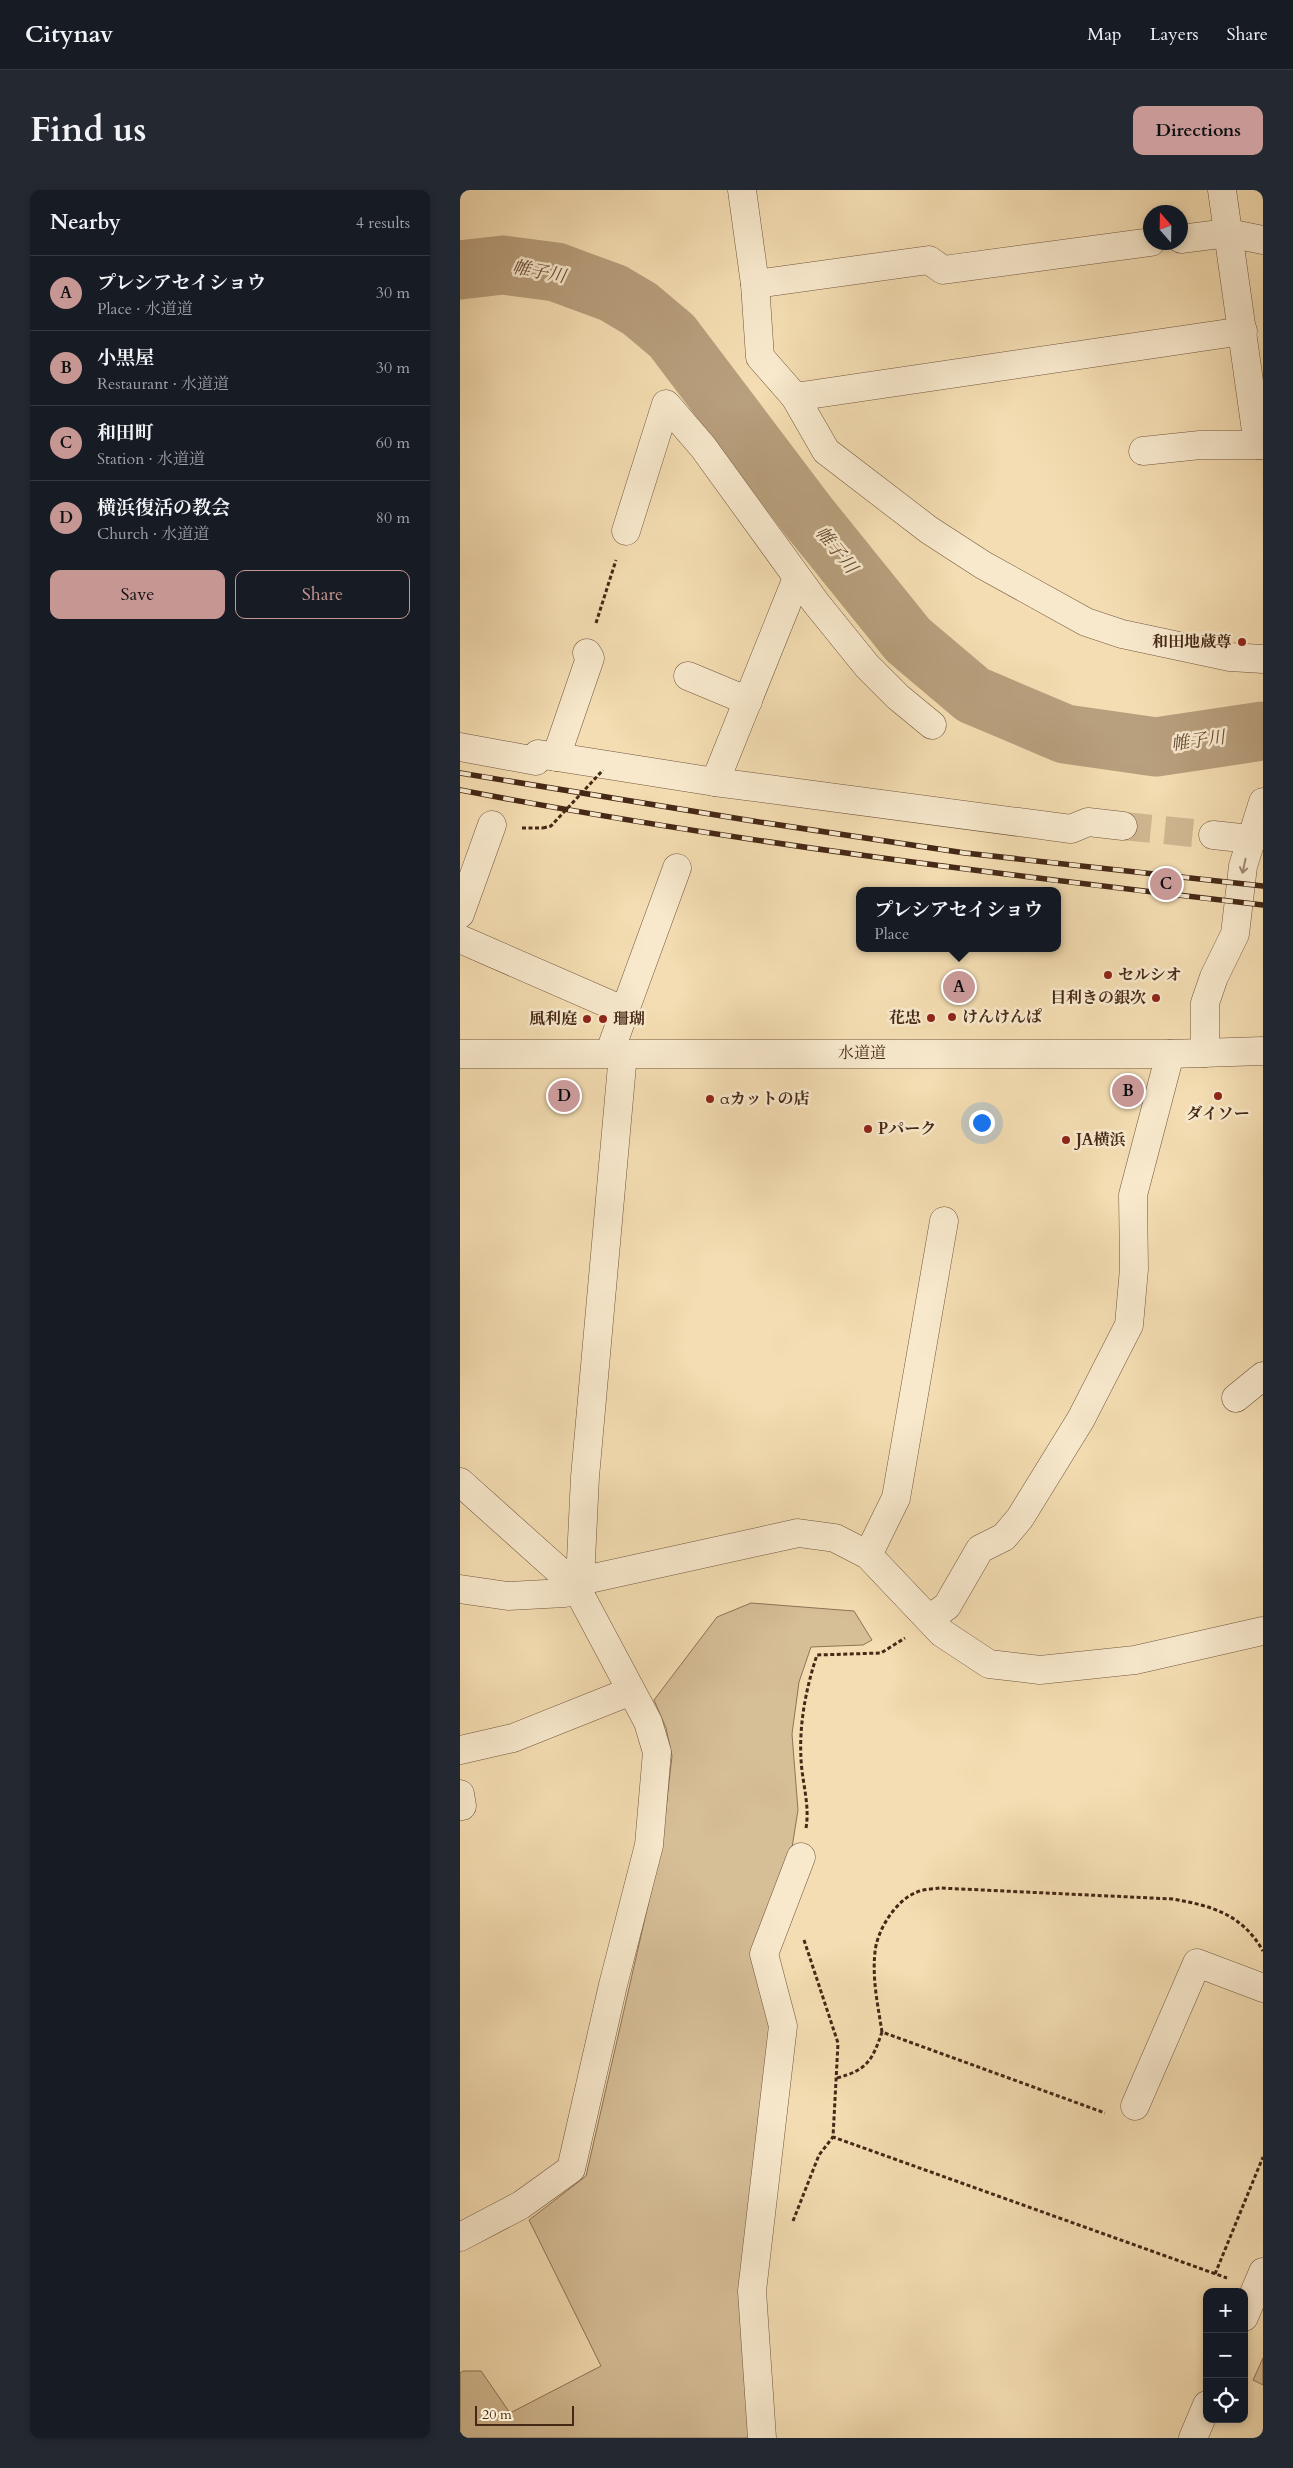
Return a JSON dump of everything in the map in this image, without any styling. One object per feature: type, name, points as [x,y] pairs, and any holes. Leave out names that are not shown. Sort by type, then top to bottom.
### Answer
[{"type":"street","points":[[742,190],[755,284],[760,357],[794,397],[826,451],[929,530],[983,565],[1086,622],[1122,634],[1221,655],[1263,660]]},
{"type":"street","points":[[1143,451],[1200,445],[1260,445],[1222,190]]},
{"type":"street","points":[[1188,238],[1228,233],[1263,240]]},
{"type":"street","points":[[755,284],[930,260],[943,270],[1143,243]]},
{"type":"street","points":[[794,397],[1243,332]]},
{"type":"street","points":[[626,531],[666,404],[704,447],[797,578],[867,666],[898,697],[932,725]]},
{"type":"street","points":[[715,782],[797,578]]},
{"type":"street","points":[[547,756],[590,658],[587,653]]},
{"type":"street","points":[[688,676],[748,701]]},
{"type":"street","points":[[460,747],[536,762],[547,756],[715,782],[1071,829],[1088,822],[1123,826]]},
{"type":"street","points":[[1213,835],[1258,824]]},
{"type":"street","points":[[1205,1053],[1205,1003],[1214,977],[1236,934],[1236,918],[1243,866],[1258,824]]},
{"type":"street","points":[[460,914],[503,827]]},
{"type":"street","points":[[577,1583],[616,1054],[625,1011],[677,868]]},
{"type":"street","points":[[460,939],[625,1011]]},
{"type":"street","name":"水道道","points":[[460,1054],[1170,1054],[1263,1051]]},
{"type":"street","points":[[929,1619],[947,1606],[980,1549],[1004,1537],[1020,1518],[1081,1419],[1128,1325],[1134,1269],[1133,1195],[1170,1054]]},
{"type":"street","points":[[868,1556],[896,1498],[944,1221]]},
{"type":"street","points":[[1236,1398],[1263,1376]]},
{"type":"street","points":[[460,1482],[577,1583],[648,1722],[658,1752],[649,1845],[613,1986],[571,2169],[521,2205],[460,2237]]},
{"type":"street","points":[[460,1589],[508,1596],[565,1593],[577,1583],[798,1533],[835,1538],[868,1556],[942,1633],[989,1664],[1040,1670],[1134,1660],[1263,1631]]},
{"type":"street","points":[[460,1750],[513,1738],[631,1691]]},
{"type":"street","points":[[460,1794],[462,1806],[460,1806]]},
{"type":"street","points":[[762,2438],[752,2291],[783,2026],[764,1954],[801,1857]]},
{"type":"street","points":[[1135,2106],[1196,1963],[1263,1988]]},
{"type":"street","points":[[1248,2308],[1260,2280]]},
{"type":"street","points":[[1193,2438],[1203,2414]]},
{"type":"path","points":[[587,653],[626,531]]},
{"type":"path","points":[[503,827],[551,826],[603,770]]},
{"type":"path","points":[[801,1857],[808,1815],[800,1758],[805,1696],[817,1656],[881,1654],[916,1632],[929,1619]]},
{"type":"path","points":[[837,2078],[856,2072],[873,2058],[882,2032],[876,1995],[875,1952],[879,1936],[900,1903],[917,1892],[940,1888],[1182,1900],[1198,1903],[1225,1913],[1242,1923],[1263,1950]]},
{"type":"path","points":[[788,1892],[838,2043],[833,2137],[818,2155],[792,2226]]},
{"type":"path","points":[[882,2032],[1130,2122],[1135,2106]]},
{"type":"path","points":[[833,2137],[1215,2274],[1260,2280]]},
{"type":"path","points":[[1215,2274],[1263,2157]]},
{"type":"shaded area","points":[[751,1603],[854,1611],[872,1640],[863,1645],[811,1647],[799,1682],[792,1734],[798,1810],[791,1854],[755,1954],[774,2027],[753,2438],[460,2438],[460,2373],[463,2371],[481,2371],[510,2413],[601,2366],[529,2220],[586,2176],[662,1844],[672,1756],[666,1728],[654,1700],[717,1617]]},
{"type":"shaded area","points":[[1263,2358],[1263,2385],[1253,2380]]},
{"type":"waterway","name":"帷子川","points":[[460,270],[503,265],[556,272],[613,293],[640,309],[672,336],[808,516],[908,640],[973,695],[1065,734],[1156,747],[1263,731]]},
{"type":"tunnel","points":[[1123,826],[1213,835]]},
{"type":"railway","points":[[460,773],[753,821],[965,853],[1263,886]]},
{"type":"railway","points":[[460,790],[760,841],[1062,881],[1263,905]]},
{"type":"place","name":"和田地蔵尊","points":[[1242,642]]},
{"type":"place","name":"和田町","points":[[1166,884]]},
{"type":"place","name":"セルシオ","points":[[1108,975]]},
{"type":"place","name":"プレシアセイショウ","points":[[959,987]]},
{"type":"place","name":"目利きの銀次","points":[[1156,998]]},
{"type":"place","name":"けんけんぱ","points":[[952,1017]]},
{"type":"place","name":"花忠","points":[[931,1018]]},
{"type":"place","name":"風利庭","points":[[587,1019]]},
{"type":"place","name":"珊瑚","points":[[603,1019]]},
{"type":"place","name":"小黒屋","points":[[1128,1091]]},
{"type":"place","name":"横浜復活の教会","points":[[564,1096]]},
{"type":"place","name":"ダイソー","points":[[1218,1096]]},
{"type":"place","name":"αカットの店","points":[[710,1099]]},
{"type":"place","name":"Pパーク","points":[[868,1129]]},
{"type":"place","name":"JA横浜","points":[[1066,1140]]}]
